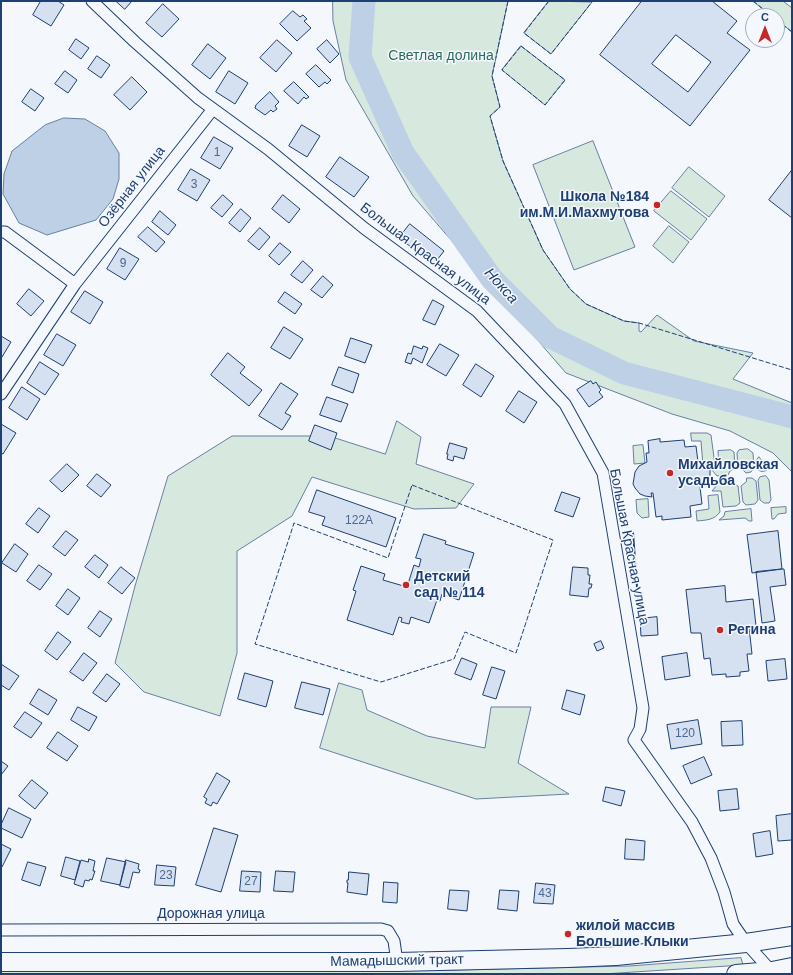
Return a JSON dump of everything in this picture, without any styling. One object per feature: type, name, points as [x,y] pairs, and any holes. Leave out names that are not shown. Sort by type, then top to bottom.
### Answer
[{"type":"main road","name":"Мамадышский тракт","points":[[1,962],[397,962],[568,958],[616,956],[746,943],[792,936]]},
{"type":"main road","points":[[736,974],[773,972],[792,967]]},
{"type":"street","name":"Большая Красная улица","points":[[92,1],[135,42],[198,98],[268,149],[364,228],[477,311],[565,404],[603,473],[643,708],[640,729],[634,740],[692,822],[711,858],[724,892],[733,924],[746,943],[773,972]]},
{"type":"street","name":"Озёрная улица","points":[[1,394],[76,284],[213,108]]},
{"type":"street","points":[[1,232],[5,232],[76,284]]},
{"type":"street","name":"Дорожная улица","points":[[1,930],[381,929],[388,931],[394,940],[397,962]]},
{"type":"green space","name":"Светлая долина","points":[[333,1],[508,1],[492,76],[500,107],[490,116],[503,161],[543,250],[570,289],[586,304],[624,321],[639,323],[639,331],[641,332],[657,315],[694,341],[753,353],[733,379],[792,403],[792,472],[773,453],[730,431],[672,414],[566,373],[413,196],[346,80],[333,21]]},
{"type":"green space","points":[[549,1],[592,2],[551,54],[524,33]]},
{"type":"green space","points":[[753,1],[783,1],[792,8],[792,32],[785,26],[785,8],[762,8]]},
{"type":"green space","points":[[521,46],[565,80],[545,105],[502,70]]},
{"type":"green space","points":[[593,141],[635,247],[574,270],[533,165]]},
{"type":"green space","points":[[689,167],[725,196],[709,217],[672,188]]},
{"type":"green space","points":[[671,191],[707,219],[691,240],[654,211]]},
{"type":"green space","points":[[669,226],[689,242],[673,263],[653,246]]},
{"type":"green space","points":[[397,421],[421,437],[416,464],[474,484],[456,508],[414,509],[312,477],[292,516],[237,551],[237,653],[220,716],[144,692],[115,663],[135,586],[168,476],[232,436],[329,436],[385,454]]},
{"type":"green space","points":[[691,433],[707,433],[711,435],[715,465],[703,466],[701,441],[692,441]]},
{"type":"green space","points":[[643,445],[645,463],[634,464],[633,446]]},
{"type":"green space","points":[[748,449],[753,453],[754,468],[751,472],[746,473],[742,469],[738,468],[737,453],[739,450]]},
{"type":"green space","points":[[731,450],[734,452],[735,468],[730,471],[728,475],[717,476],[711,469],[719,468],[718,451]]},
{"type":"green space","points":[[759,457],[767,467],[766,471],[757,469],[756,461]]},
{"type":"green space","points":[[766,476],[769,480],[771,500],[769,503],[764,503],[760,500],[758,480],[760,477]]},
{"type":"green space","points":[[747,478],[752,478],[756,481],[758,500],[755,504],[746,505],[743,502],[741,486],[746,482]]},
{"type":"green space","points":[[730,481],[738,486],[740,503],[736,506],[723,507],[721,491],[712,491],[718,482]]},
{"type":"green space","points":[[718,495],[720,512],[718,515],[707,520],[697,521],[696,511],[709,509],[708,496]]},
{"type":"green space","points":[[648,499],[649,517],[642,518],[637,513],[636,500]]},
{"type":"green space","points":[[786,507],[786,513],[778,514],[774,519],[772,519],[771,508]]},
{"type":"green space","points":[[751,509],[752,521],[745,518],[719,520],[724,516],[725,512]]},
{"type":"green space","points":[[339,683],[362,690],[367,710],[427,736],[485,748],[491,707],[531,707],[518,763],[569,794],[476,799],[320,748]]},
{"type":"green space","points":[[741,958],[743,965],[603,974],[1,974],[1,970],[455,970],[629,966]]},
{"type":"water","points":[[64,118],[85,119],[105,131],[119,153],[119,179],[113,199],[96,220],[47,235],[19,223],[3,194],[4,174],[12,151],[45,125]]},
{"type":"building","points":[[41,1],[58,1],[64,5],[51,26],[33,15]]},
{"type":"building","points":[[116,1],[132,1],[125,9]]},
{"type":"building","points":[[642,1],[712,1],[737,21],[727,33],[745,46],[745,48],[750,50],[690,126],[600,55]],"holes":[[[676,35],[711,62],[688,92],[652,64]]]},
{"type":"building","points":[[163,4],[179,19],[162,37],[146,23]]},
{"type":"building","points":[[293,11],[300,17],[303,15],[307,19],[304,21],[311,28],[297,41],[280,24]]},
{"type":"building","points":[[76,39],[89,48],[81,59],[69,50]]},
{"type":"building","points":[[277,40],[292,53],[276,72],[260,58]]},
{"type":"building","points":[[327,40],[339,54],[330,63],[317,49]]},
{"type":"building","points":[[208,44],[226,58],[210,79],[192,65]]},
{"type":"building","points":[[97,56],[110,65],[101,78],[88,69]]},
{"type":"building","points":[[316,65],[331,80],[327,84],[325,82],[319,87],[306,74]]},
{"type":"building","points":[[65,71],[77,80],[68,93],[55,84]]},
{"type":"building","points":[[229,71],[248,83],[235,104],[216,92]]},
{"type":"building","points":[[132,77],[147,92],[130,110],[114,95]]},
{"type":"building","points":[[294,82],[309,97],[306,99],[304,97],[298,104],[284,91]]},
{"type":"building","points":[[31,89],[44,98],[35,111],[22,102]]},
{"type":"building","points":[[270,92],[279,102],[275,106],[277,109],[273,112],[271,110],[265,115],[255,108],[256,105]]},
{"type":"building","points":[[302,125],[320,136],[307,157],[289,146]]},
{"type":"building","points":[[214,137],[233,148],[220,169],[201,158]]},
{"type":"building","points":[[340,157],[369,177],[354,197],[326,177]]},
{"type":"building","points":[[191,169],[210,180],[197,201],[178,190]]},
{"type":"building","points":[[792,170],[792,218],[769,200]]},
{"type":"building","points":[[223,195],[233,204],[222,217],[211,208]]},
{"type":"building","points":[[283,195],[300,209],[289,223],[272,209]]},
{"type":"building","points":[[241,209],[251,218],[240,232],[229,223]]},
{"type":"building","points":[[160,211],[176,225],[168,235],[152,222]]},
{"type":"building","points":[[410,224],[444,251],[434,264],[399,238]]},
{"type":"building","points":[[148,227],[165,242],[156,252],[138,237]]},
{"type":"building","points":[[260,228],[270,237],[259,250],[248,241]]},
{"type":"building","points":[[280,243],[291,252],[279,265],[269,256]]},
{"type":"building","points":[[120,248],[139,259],[125,280],[107,269]]},
{"type":"building","points":[[303,261],[313,270],[302,283],[291,275]]},
{"type":"building","points":[[323,276],[333,285],[322,298],[311,290]]},
{"type":"building","points":[[29,289],[44,301],[31,316],[17,304]]},
{"type":"building","points":[[85,291],[103,302],[90,324],[71,312]]},
{"type":"building","points":[[285,292],[302,304],[295,314],[278,302]]},
{"type":"building","points":[[433,300],[444,306],[435,325],[423,320]]},
{"type":"building","points":[[284,327],[303,339],[290,359],[271,348]]},
{"type":"building","points":[[57,334],[76,345],[63,366],[44,355]]},
{"type":"building","points":[[1,336],[11,342],[2,357],[1,357]]},
{"type":"building","points":[[351,338],[372,345],[365,363],[345,356]]},
{"type":"building","points":[[440,344],[459,355],[446,376],[427,365]]},
{"type":"building","points":[[414,346],[422,349],[423,346],[428,348],[422,363],[413,358],[411,364],[405,362],[408,353],[411,354]]},
{"type":"building","points":[[228,353],[245,367],[240,373],[262,390],[249,406],[211,375]]},
{"type":"building","points":[[40,362],[59,374],[45,395],[27,383]]},
{"type":"building","points":[[476,364],[494,376],[481,397],[463,385]]},
{"type":"building","points":[[339,367],[359,374],[353,393],[332,385]]},
{"type":"building","points":[[591,381],[593,384],[596,382],[601,390],[599,392],[603,397],[589,407],[577,390]]},
{"type":"building","points":[[281,383],[298,394],[285,413],[291,416],[282,430],[259,416]]},
{"type":"building","points":[[22,387],[40,399],[27,420],[9,408]]},
{"type":"building","points":[[519,391],[537,402],[524,423],[506,411]]},
{"type":"building","points":[[327,397],[348,404],[341,422],[320,415]]},
{"type":"building","points":[[1,424],[16,433],[3,454],[1,453]]},
{"type":"building","points":[[315,425],[337,433],[331,450],[309,441]]},
{"type":"building","points":[[660,439],[660,442],[684,440],[685,447],[696,446],[698,462],[703,463],[710,469],[710,479],[704,486],[700,487],[702,504],[690,506],[691,517],[662,520],[662,516],[656,517],[653,493],[651,493],[652,497],[640,494],[633,484],[635,472],[639,466],[647,462],[646,453],[649,453],[648,441]]},
{"type":"building","points":[[450,443],[467,448],[464,459],[454,456],[453,461],[447,459]]},
{"type":"building","points":[[67,464],[79,475],[62,492],[50,481]]},
{"type":"building","points":[[97,474],[111,485],[101,497],[87,486]]},
{"type":"building","points":[[317,490],[396,518],[386,547],[322,525],[325,517],[309,512]]},
{"type":"building","points":[[562,492],[580,498],[573,517],[555,511]]},
{"type":"building","points":[[39,508],[50,516],[38,533],[26,524]]},
{"type":"building","points":[[66,531],[78,540],[65,556],[53,547]]},
{"type":"building","points":[[778,531],[782,569],[752,573],[747,535]]},
{"type":"building","points":[[424,534],[446,541],[445,544],[474,553],[459,600],[442,594],[440,601],[437,600],[429,623],[411,617],[409,624],[401,622],[402,618],[399,617],[393,635],[347,620],[356,591],[353,590],[361,566],[385,574],[383,580],[407,587],[414,565],[419,567],[421,559],[416,558]]},
{"type":"building","points":[[15,544],[28,554],[16,572],[2,563]]},
{"type":"building","points":[[95,555],[108,565],[99,578],[85,567]]},
{"type":"building","points":[[39,565],[52,574],[40,590],[27,581]]},
{"type":"building","points":[[121,567],[135,578],[122,594],[108,583]]},
{"type":"building","points":[[573,567],[588,568],[588,575],[590,575],[589,584],[592,584],[591,588],[589,588],[588,597],[570,595]]},
{"type":"building","points":[[784,569],[786,585],[770,587],[775,621],[762,623],[756,572]]},
{"type":"building","name":"Регина","points":[[725,586],[726,602],[753,599],[756,626],[749,627],[752,654],[747,654],[749,671],[740,672],[740,676],[726,677],[726,674],[712,675],[710,658],[704,659],[701,633],[691,633],[686,590]]},
{"type":"building","points":[[68,589],[80,598],[68,615],[56,606]]},
{"type":"building","points":[[100,611],[112,619],[100,637],[88,628]]},
{"type":"building","points":[[657,617],[658,635],[641,636],[640,619]]},
{"type":"building","points":[[58,632],[71,642],[57,660],[45,651]]},
{"type":"building","points":[[601,641],[604,648],[597,651],[594,644]]},
{"type":"building","points":[[84,653],[97,663],[83,681],[70,672]]},
{"type":"building","points":[[687,653],[690,676],[665,680],[662,657]]},
{"type":"building","points":[[462,658],[477,664],[471,680],[455,674]]},
{"type":"building","points":[[785,659],[787,679],[768,681],[766,661]]},
{"type":"building","points":[[1,664],[19,676],[9,690],[1,685]]},
{"type":"building","points":[[492,667],[505,671],[496,699],[483,695]]},
{"type":"building","points":[[245,673],[273,681],[266,707],[238,699]]},
{"type":"building","points":[[107,674],[120,684],[106,702],[93,693]]},
{"type":"building","points":[[302,682],[330,689],[323,715],[295,708]]},
{"type":"building","points":[[39,689],[57,700],[48,715],[30,704]]},
{"type":"building","points":[[567,690],[585,695],[580,715],[562,709]]},
{"type":"building","points":[[78,707],[97,717],[89,731],[71,720]]},
{"type":"building","points":[[25,712],[42,723],[31,738],[14,727]]},
{"type":"building","points":[[698,720],[702,744],[671,749],[667,725]]},
{"type":"building","points":[[742,721],[743,745],[722,746],[721,722]]},
{"type":"building","points":[[58,732],[78,746],[67,761],[47,748]]},
{"type":"building","points":[[704,757],[712,775],[691,784],[683,766]]},
{"type":"building","points":[[1,761],[8,766],[1,775]]},
{"type":"building","points":[[217,773],[230,781],[217,804],[213,802],[211,806],[205,803],[207,799],[204,797]]},
{"type":"building","points":[[32,780],[48,793],[35,809],[19,796]]},
{"type":"building","points":[[606,787],[625,791],[621,806],[603,801]]},
{"type":"building","points":[[737,789],[739,809],[720,811],[718,791]]},
{"type":"building","points":[[9,808],[31,819],[22,838],[1,828]]},
{"type":"building","points":[[792,814],[792,840],[778,841],[776,816]]},
{"type":"building","points":[[214,828],[238,835],[221,892],[196,885]]},
{"type":"building","points":[[770,831],[773,854],[756,857],[753,834]]},
{"type":"building","points":[[626,839],[645,841],[644,860],[625,859]]},
{"type":"building","points":[[1,844],[11,849],[2,867],[1,866]]},
{"type":"building","points":[[66,857],[80,861],[75,880],[61,876]]},
{"type":"building","points":[[107,858],[126,862],[120,885],[101,881]]},
{"type":"building","points":[[89,859],[95,861],[93,871],[95,871],[92,880],[85,880],[83,887],[74,884],[81,860],[88,862]]},
{"type":"building","points":[[126,860],[139,864],[138,869],[140,870],[139,873],[133,872],[129,888],[120,886]]},
{"type":"building","points":[[28,862],[46,867],[40,886],[22,880]]},
{"type":"building","points":[[157,865],[176,867],[174,886],[155,885]]},
{"type":"building","points":[[242,871],[261,872],[260,892],[240,891]]},
{"type":"building","points":[[276,871],[295,872],[293,892],[274,891]]},
{"type":"building","points":[[349,872],[369,874],[367,895],[347,892]]},
{"type":"building","points":[[384,882],[398,883],[397,903],[383,902]]},
{"type":"building","points":[[536,883],[555,885],[553,904],[534,903]]},
{"type":"building","points":[[450,890],[469,891],[467,911],[448,909]]},
{"type":"building","points":[[500,890],[519,891],[517,911],[498,909]]},
{"type":"waterway","name":"Нокса","points":[[364,1],[360,57],[403,153],[492,279],[550,337],[624,373],[792,417]]},
{"type":"fence","points":[[508,1],[492,76],[500,107],[490,116],[503,161],[543,250],[570,289],[586,304],[624,321],[639,323],[792,370]]},
{"type":"fence","points":[[549,1],[524,33],[551,54],[592,2],[591,1]]},
{"type":"fence","points":[[753,1],[762,8]]},
{"type":"fence","points":[[785,26],[792,32]]},
{"type":"fence","points":[[521,46],[565,80],[545,105],[502,70],[521,46]]},
{"type":"fence","points":[[412,485],[553,540],[516,653],[465,632],[454,659],[381,682],[255,644],[294,523],[388,558],[412,485]]},
{"type":"wall","points":[[633,533],[637,587]]},
{"type":"wall","points":[[638,598],[640,619]]},
{"type":"place","name":"Школа №184 им.М.И.Махмутова","points":[[657,205]]},
{"type":"place","name":"Михайловская усадьба","points":[[670,473]]},
{"type":"place","name":"Детский сад № 114","points":[[406,585]]},
{"type":"place","name":"Регина","points":[[720,630]]},
{"type":"place","name":"жилой массив Большие Клыки","points":[[568,934]]}]
